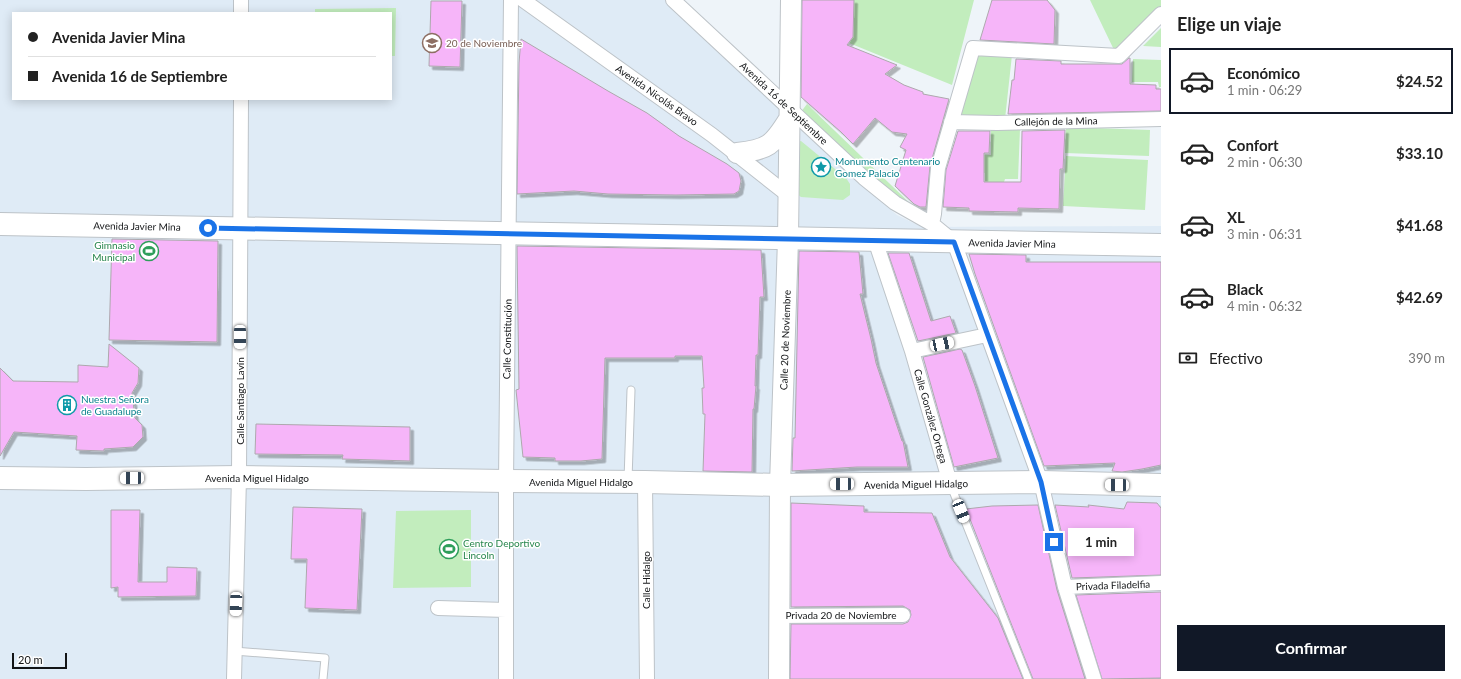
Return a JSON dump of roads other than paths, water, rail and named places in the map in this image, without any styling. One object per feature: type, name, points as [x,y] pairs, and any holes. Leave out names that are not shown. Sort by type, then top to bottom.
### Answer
[{"type":"main road","name":"Calle 20 de Noviembre","points":[[779,679],[780,485],[788,238],[790,0]]},
{"type":"main road","points":[[737,153],[756,151],[769,145],[780,133],[789,114]]},
{"type":"main road","name":"Avenida Javier Mina","points":[[0,224],[1161,246]]},
{"type":"main road","name":"Avenida Miguel Hidalgo","points":[[0,478],[86,479],[239,477],[780,485],[1041,482],[1161,485]]},
{"type":"street","points":[[241,12],[242,0]]},
{"type":"street","name":"Calle Constitución","points":[[506,679],[506,481],[511,0]]},
{"type":"street","name":"Avenida Nicolás Bravo","points":[[523,0],[737,153],[788,195]]},
{"type":"street","name":"Avenida 16 de Septiembre","points":[[673,0],[789,114],[895,203],[932,224],[954,242]]},
{"type":"street","points":[[932,224],[938,168],[973,48],[1119,56],[1161,14]]},
{"type":"street","name":"Calle Santiago Lavín","points":[[234,679],[239,477],[241,100]]},
{"type":"street","name":"Callejón de la Mina","points":[[951,122],[997,123],[1161,119]]},
{"type":"street","name":"Calle González Ortega","points":[[875,240],[912,351],[950,483]]},
{"type":"street","points":[[954,242],[1041,482],[1065,587],[1094,679]]},
{"type":"street","points":[[912,351],[987,335]]},
{"type":"street","name":"Calle Hidalgo","points":[[637,482],[647,679]]},
{"type":"street","name":"Privada Filadelfia","points":[[1065,587],[1161,584]]},
{"type":"street","points":[[438,608],[506,610]]},
{"type":"street","name":"Privada 20 de Noviembre","points":[[779,616],[903,615]]},
{"type":"lane","points":[[631,390],[637,482]]},
{"type":"lane","name":"Calle González Ortega","points":[[950,483],[1028,679]]},
{"type":"lane","points":[[234,651],[325,658],[324,679]]},
{"type":"place","name":"20 de Noviembre","points":[[432,43]]},
{"type":"place","name":"Monumento Centenario Gomez Palacio","points":[[821,167]]},
{"type":"place","name":"Gimnasio Municipal","points":[[149,251]]},
{"type":"place","name":"Nuestra Señora de Guadalupe","points":[[67,405]]},
{"type":"place","name":"Centro Deportivo Lincoln","points":[[449,549]]}]
